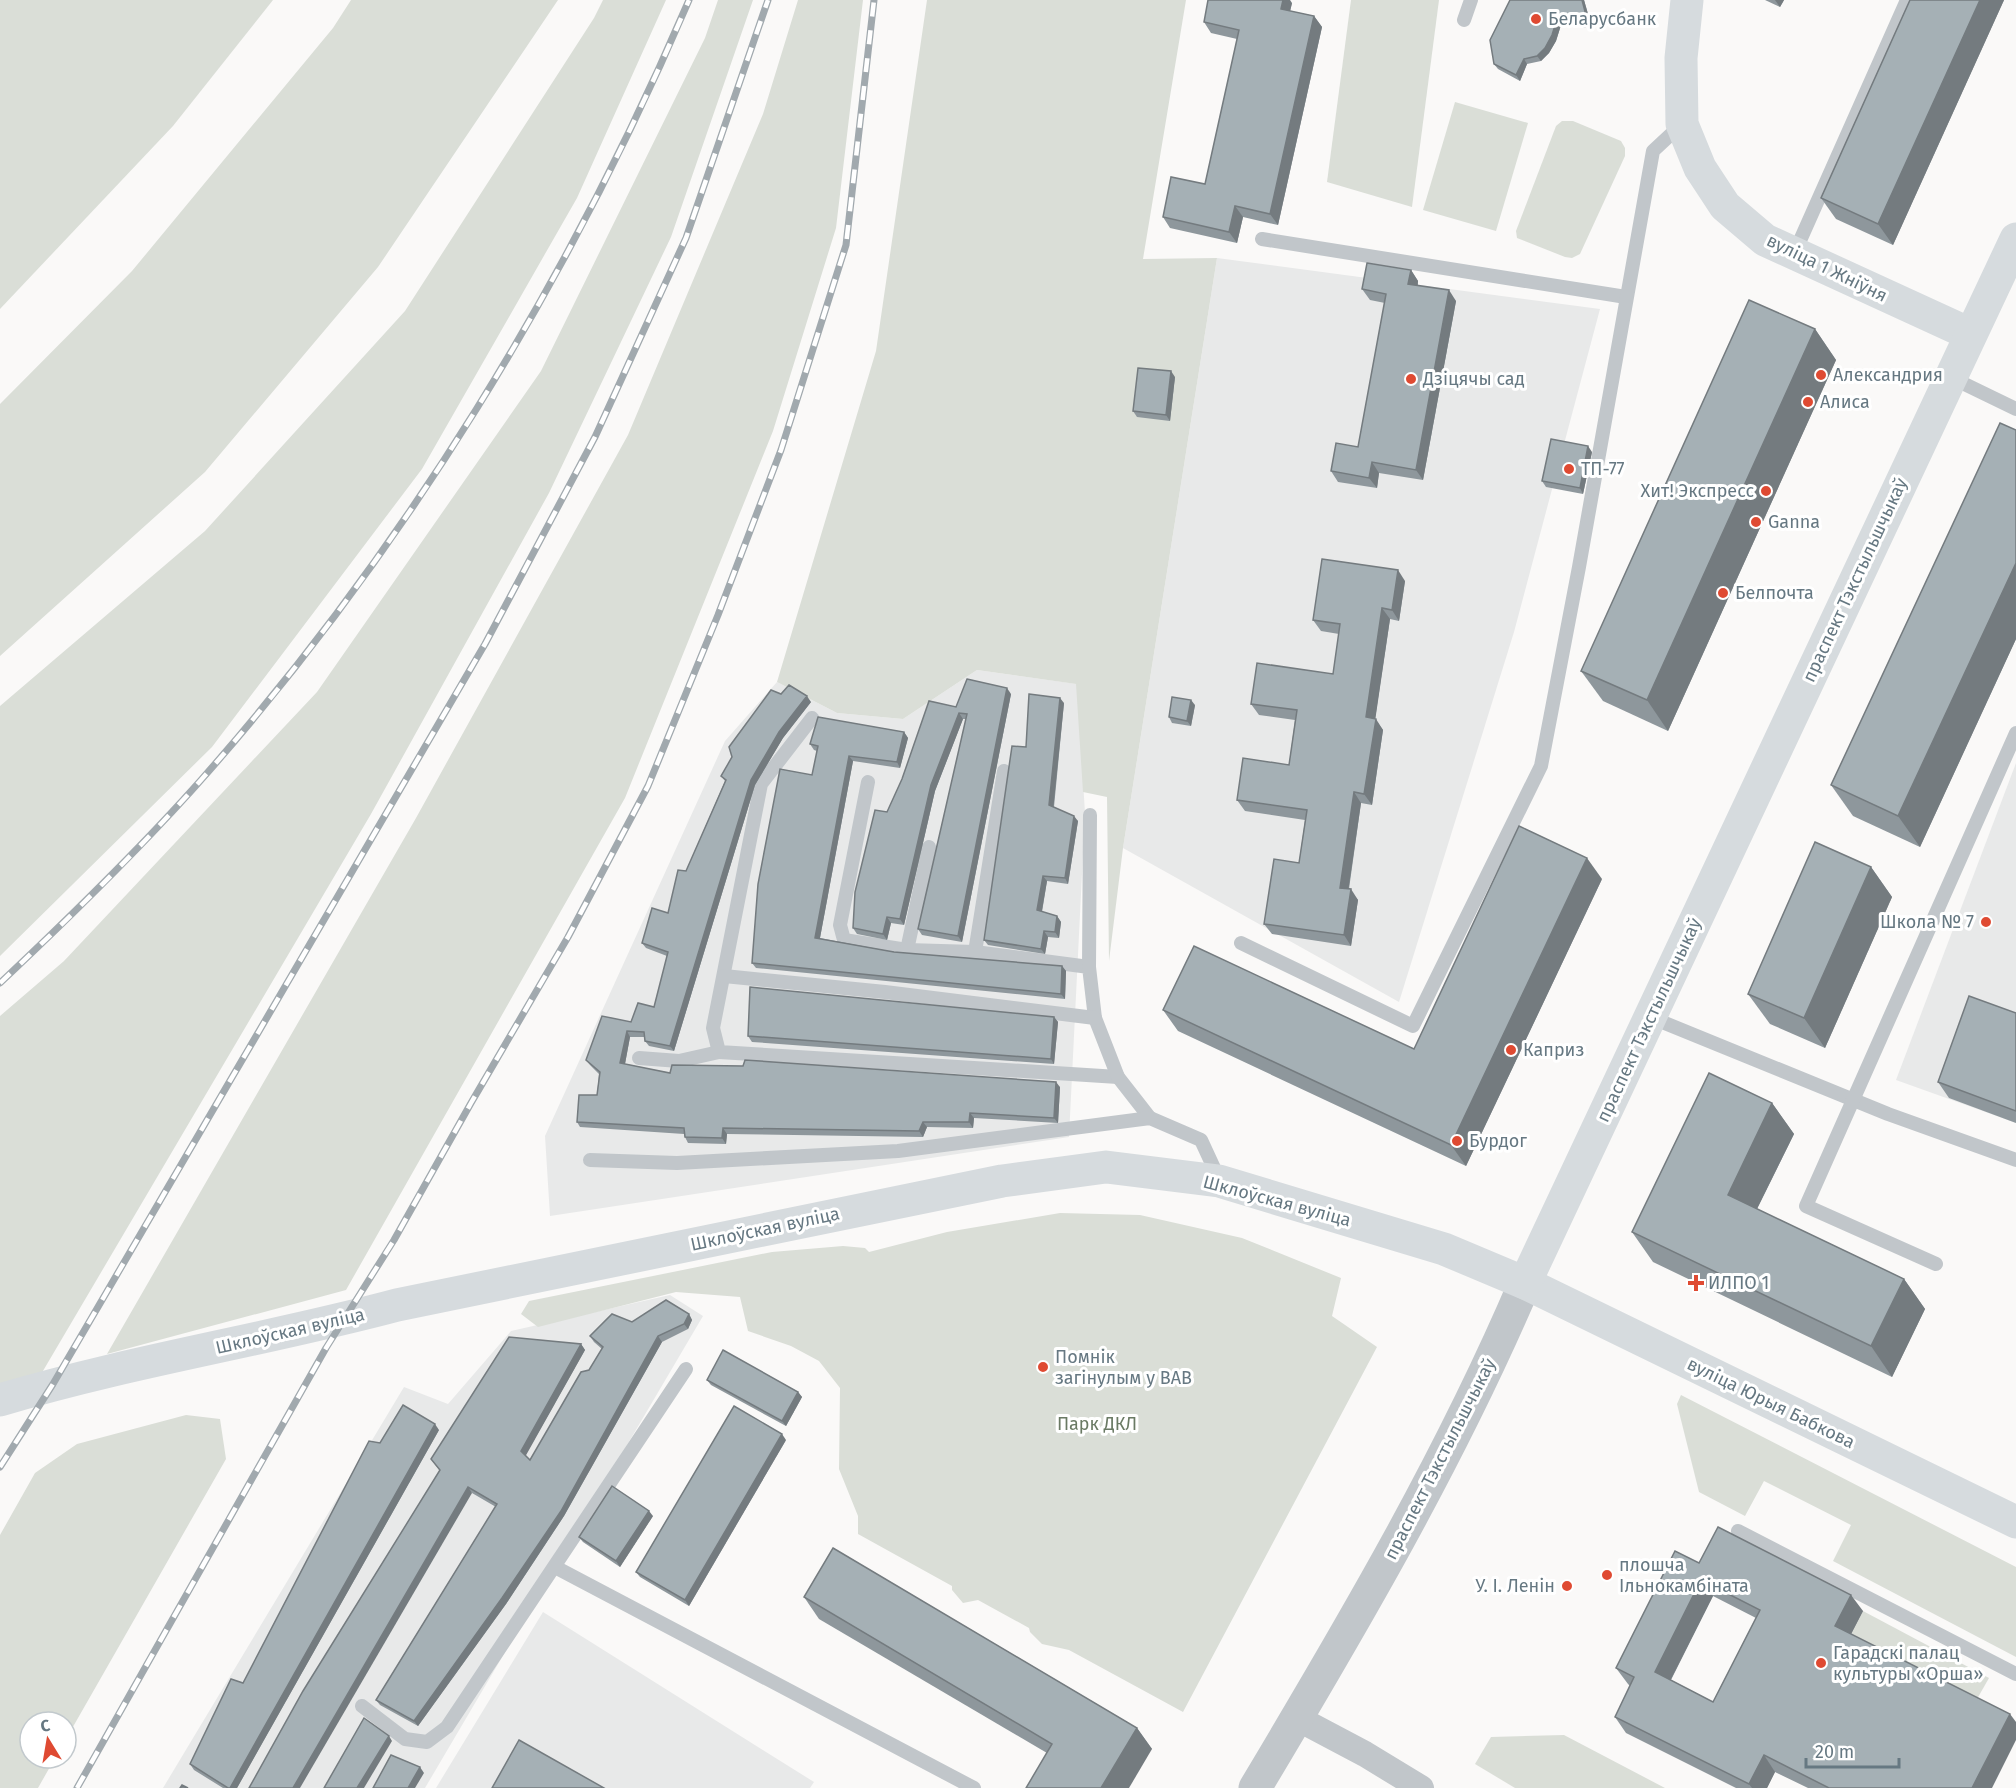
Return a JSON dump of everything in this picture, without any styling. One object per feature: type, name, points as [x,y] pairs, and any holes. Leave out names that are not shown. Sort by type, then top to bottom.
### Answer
[{"type":"main road","name":"вуліца 1 Жніўня","points":[[1688,0],[1681,58],[1682,124],[1700,168],[1725,206],[1765,240],[1970,334]]},
{"type":"main road","name":"праспект Тэкстыльшчыкаў","points":[[1526,1283],[2016,238]]},
{"type":"main road","name":"Шклоўская вуліца","points":[[0,1400],[53,1384],[397,1305],[1002,1181],[1107,1167],[1219,1181],[1444,1249],[1526,1283]]},
{"type":"main road","name":"вуліца Юрыя Бабкова","points":[[1526,1283],[2016,1522]]},
{"type":"street","name":"праспект Тэкстыльшчыкаў","points":[[1255,1788],[1386,1563],[1502,1339],[1526,1283]]},
{"type":"street","points":[[1297,1718],[1365,1754],[1421,1788]]},
{"type":"lane","points":[[1464,20],[1471,0]]},
{"type":"lane","points":[[1794,254],[1907,0]]},
{"type":"lane","points":[[1241,943],[1413,1026],[1541,766],[1653,151],[1682,124]]},
{"type":"lane","points":[[1262,239],[1626,297]]},
{"type":"lane","points":[[1950,377],[2016,409]]},
{"type":"lane","points":[[719,1052],[713,1028],[761,784],[812,718]]},
{"type":"lane","points":[[1936,1264],[1806,1206],[2016,733]]},
{"type":"lane","points":[[975,952],[1004,771]]},
{"type":"lane","points":[[868,782],[840,925],[844,940],[907,950],[975,952],[1089,967]]},
{"type":"lane","points":[[1090,815],[1089,967],[1095,1018],[1118,1077],[1150,1118],[1201,1140],[1219,1181]]},
{"type":"lane","points":[[907,950],[929,848]]},
{"type":"lane","points":[[724,976],[885,992],[1095,1018]]},
{"type":"lane","points":[[1650,1017],[1852,1100],[2016,1160]]},
{"type":"lane","points":[[639,1058],[679,1061],[719,1052],[1118,1077]]},
{"type":"lane","points":[[590,1160],[677,1163],[898,1150],[1150,1118]]},
{"type":"lane","points":[[362,1706],[405,1739],[427,1742],[447,1727],[686,1369]]},
{"type":"lane","points":[[1738,1531],[2016,1674]]},
{"type":"lane","points":[[555,1567],[974,1788]]},
{"type":"shaded area","points":[[1217,258],[1600,309],[1514,632],[1399,1002],[1123,848]]},
{"type":"shaded area","points":[[977,670],[1077,684],[1085,813],[1069,1137],[550,1216],[545,1136],[725,741],[777,682],[837,713],[903,719]]},
{"type":"shaded area","name":"Школа № 7","points":[[2016,763],[2016,1123],[1896,1080]]},
{"type":"shaded area","points":[[670,1295],[703,1316],[425,1788],[163,1788],[404,1387],[448,1404],[511,1331]]},
{"type":"shaded area","points":[[543,1612],[814,1782],[810,1788],[436,1788]]},
{"type":"green space","points":[[0,0],[273,0],[173,126],[0,309]]},
{"type":"green space","points":[[351,0],[558,0],[378,267],[205,472],[0,656],[0,404],[132,271],[333,28]]},
{"type":"green space","points":[[603,0],[666,0],[577,198],[422,469],[212,747],[0,956],[0,706],[205,531],[405,311],[594,18]]},
{"type":"green space","points":[[718,0],[753,0],[671,237],[549,493],[371,814],[40,1376],[0,1386],[0,1016],[64,961],[317,692],[541,371],[705,38]]},
{"type":"green space","points":[[798,0],[863,0],[836,228],[773,431],[625,798],[346,1290],[107,1354],[416,818],[628,435],[763,114]]},
{"type":"green space","points":[[927,0],[1186,0],[1143,259],[1217,258],[1123,848],[1109,961],[1107,797],[1083,792],[1076,684],[977,670],[903,719],[837,713],[777,682],[876,351]]},
{"type":"green space","points":[[1351,0],[1439,0],[1412,207],[1327,182]]},
{"type":"green space","points":[[1455,102],[1528,123],[1496,231],[1423,210]]},
{"type":"green space","points":[[1562,121],[1573,121],[1621,141],[1625,148],[1625,156],[1580,254],[1572,258],[1517,238],[1516,231],[1556,126]]},
{"type":"green space","name":"Парк ДКЛ","points":[[1060,1213],[1140,1215],[1242,1238],[1341,1278],[1332,1316],[1377,1347],[1183,1712],[1069,1650],[1042,1644],[1029,1628],[978,1600],[963,1603],[952,1590],[952,1586],[858,1534],[858,1516],[839,1469],[840,1388],[819,1361],[791,1346],[748,1331],[740,1297],[676,1292],[538,1327],[521,1314],[529,1301],[772,1252],[843,1246],[865,1248],[869,1252],[947,1232]]},
{"type":"green space","points":[[1681,1395],[2016,1567],[2016,1657],[1833,1561],[1851,1525],[1764,1481],[1745,1516],[1699,1492],[1677,1404]]},
{"type":"green space","points":[[186,1415],[220,1419],[226,1459],[78,1718],[78,1710],[18,1710],[18,1770],[48,1770],[38,1788],[0,1788],[0,1535],[35,1473],[77,1444]]},
{"type":"green space","points":[[1863,1611],[1989,1678],[1973,1706],[1847,1642]]},
{"type":"green space","points":[[1564,1735],[1665,1788],[1515,1788],[1475,1764],[1491,1737]]},
{"type":"building","points":[[1208,0],[1283,0],[1281,9],[1314,16],[1270,214],[1235,206],[1229,232],[1163,217],[1171,177],[1205,184],[1239,30],[1204,22]]},
{"type":"building","points":[[1510,0],[1582,0],[1588,23],[1557,19],[1545,48],[1537,56],[1524,59],[1516,75],[1494,64],[1490,40]]},
{"type":"building","points":[[1910,0],[1980,0],[1878,224],[1821,198]]},
{"type":"building","name":"Дзіцячы сад","points":[[1367,263],[1411,270],[1408,284],[1449,290],[1416,470],[1372,462],[1369,478],[1331,471],[1336,443],[1358,447],[1386,294],[1362,289]]},
{"type":"building","points":[[1749,300],[1815,329],[1647,700],[1581,671]]},
{"type":"building","points":[[1138,368],[1171,371],[1166,415],[1133,411]]},
{"type":"building","points":[[2000,423],[2016,430],[2016,563],[1898,816],[1831,785]]},
{"type":"building","name":"ТП-77","points":[[1551,439],[1588,446],[1580,488],[1542,481]]},
{"type":"building","points":[[1322,559],[1398,570],[1392,610],[1382,608],[1366,717],[1376,719],[1364,794],[1354,792],[1340,888],[1351,889],[1344,935],[1264,924],[1274,859],[1299,863],[1307,810],[1237,800],[1243,758],[1289,765],[1297,710],[1251,704],[1257,663],[1333,674],[1340,624],[1313,620]]},
{"type":"building","points":[[967,679],[1007,688],[958,936],[918,929],[967,714],[959,713],[931,785],[900,919],[887,917],[883,934],[853,928],[855,892],[875,810],[887,812],[902,779],[929,701],[956,707]]},
{"type":"building","points":[[789,685],[807,696],[779,732],[751,780],[670,1046],[645,1041],[644,1032],[627,1031],[620,1063],[670,1073],[672,1065],[743,1066],[745,1060],[1056,1082],[1054,1118],[970,1113],[969,1122],[923,1122],[919,1131],[723,1128],[722,1138],[685,1137],[684,1128],[577,1122],[579,1095],[597,1095],[600,1072],[586,1060],[602,1016],[631,1022],[638,1003],[654,1007],[668,952],[642,943],[652,908],[668,913],[678,870],[686,871],[726,780],[721,776],[732,757],[729,747],[771,690],[781,694]]},
{"type":"building","points":[[1029,694],[1060,698],[1049,805],[1074,816],[1065,878],[1043,876],[1037,910],[1057,916],[1055,932],[1044,931],[1041,949],[984,940],[1012,746],[1026,747]]},
{"type":"building","points":[[1172,697],[1191,700],[1187,721],[1169,717]]},
{"type":"building","points":[[818,717],[904,732],[897,762],[849,756],[815,938],[894,952],[1062,966],[1061,994],[752,963],[758,884],[780,769],[812,775],[818,746],[810,744]]},
{"type":"building","points":[[1519,826],[1587,858],[1451,1145],[1163,1010],[1194,946],[1414,1049]]},
{"type":"building","points":[[1815,842],[1871,867],[1804,1018],[1748,994]]},
{"type":"building","points":[[750,987],[1054,1017],[1051,1059],[748,1036]]},
{"type":"building","points":[[1969,996],[2016,1013],[2016,1111],[1938,1082]]},
{"type":"building","points":[[1709,1073],[1772,1103],[1728,1195],[1904,1279],[1871,1346],[1632,1232]]},
{"type":"building","points":[[666,1300],[689,1314],[684,1324],[658,1336],[561,1511],[414,1721],[376,1700],[497,1504],[468,1487],[293,1788],[249,1788],[303,1691],[440,1470],[431,1459],[509,1337],[581,1344],[521,1451],[530,1460],[581,1372],[589,1370],[603,1347],[590,1336],[612,1314],[632,1322]]},
{"type":"building","points":[[723,1350],[798,1392],[782,1421],[707,1380]]},
{"type":"building","points":[[403,1405],[435,1424],[228,1788],[190,1764],[231,1679],[243,1683],[369,1441],[380,1443]]},
{"type":"building","points":[[734,1406],[782,1434],[685,1600],[636,1572]]},
{"type":"building","points":[[612,1486],[649,1511],[616,1561],[579,1537]]},
{"type":"building","name":"Гарадскі палац культуры «Орша»","points":[[1718,1527],[1851,1595],[1835,1626],[2010,1714],[1972,1788],[1829,1788],[1764,1755],[1749,1784],[1615,1717],[1634,1677],[1616,1668],[1675,1551],[1699,1563]],"holes":[[[1701,1580],[1760,1610],[1713,1702],[1655,1672]]]},
{"type":"building","points":[[833,1548],[1137,1728],[1101,1788],[1026,1788],[1052,1744],[804,1597]]},
{"type":"building","points":[[364,1718],[389,1736],[357,1788],[324,1788]]},
{"type":"building","points":[[519,1740],[604,1788],[492,1788]]},
{"type":"building","points":[[391,1755],[420,1767],[408,1788],[373,1788]]},
{"type":"railway","points":[[0,983],[103,884],[201,780],[276,692],[346,600],[413,506],[476,410],[535,310],[590,209],[642,105],[689,0]]},
{"type":"railway","points":[[0,1467],[53,1384],[485,644],[595,437],[686,238],[768,0]]},
{"type":"railway","points":[[77,1788],[326,1348],[394,1240],[568,937],[648,786],[718,615],[781,450],[846,245],[874,0]]},
{"type":"place","name":"Беларусбанк","points":[[1536,19]]},
{"type":"place","name":"Александрия","points":[[1821,375]]},
{"type":"place","name":"Дзіцячы сад","points":[[1411,379]]},
{"type":"place","name":"Алиса","points":[[1808,402]]},
{"type":"place","name":"ТП-77","points":[[1569,469]]},
{"type":"place","name":"Хит! Экспресс","points":[[1766,491]]},
{"type":"place","name":"Ganna","points":[[1756,522]]},
{"type":"place","name":"Белпочта","points":[[1723,593]]},
{"type":"place","name":"Школа № 7","points":[[1986,922]]},
{"type":"place","name":"Каприз","points":[[1511,1050]]},
{"type":"place","name":"Бурдог","points":[[1457,1141]]},
{"type":"place","name":"ИЛПО 1","points":[[1696,1283]]},
{"type":"place","name":"Помнік загінулым у ВАВ","points":[[1043,1367]]},
{"type":"place","name":"плошча Ільнокамбіната","points":[[1607,1575]]},
{"type":"place","name":"У. І. Ленін","points":[[1567,1586]]},
{"type":"place","name":"Гарадскі палац культуры «Орша»","points":[[1821,1663]]}]
